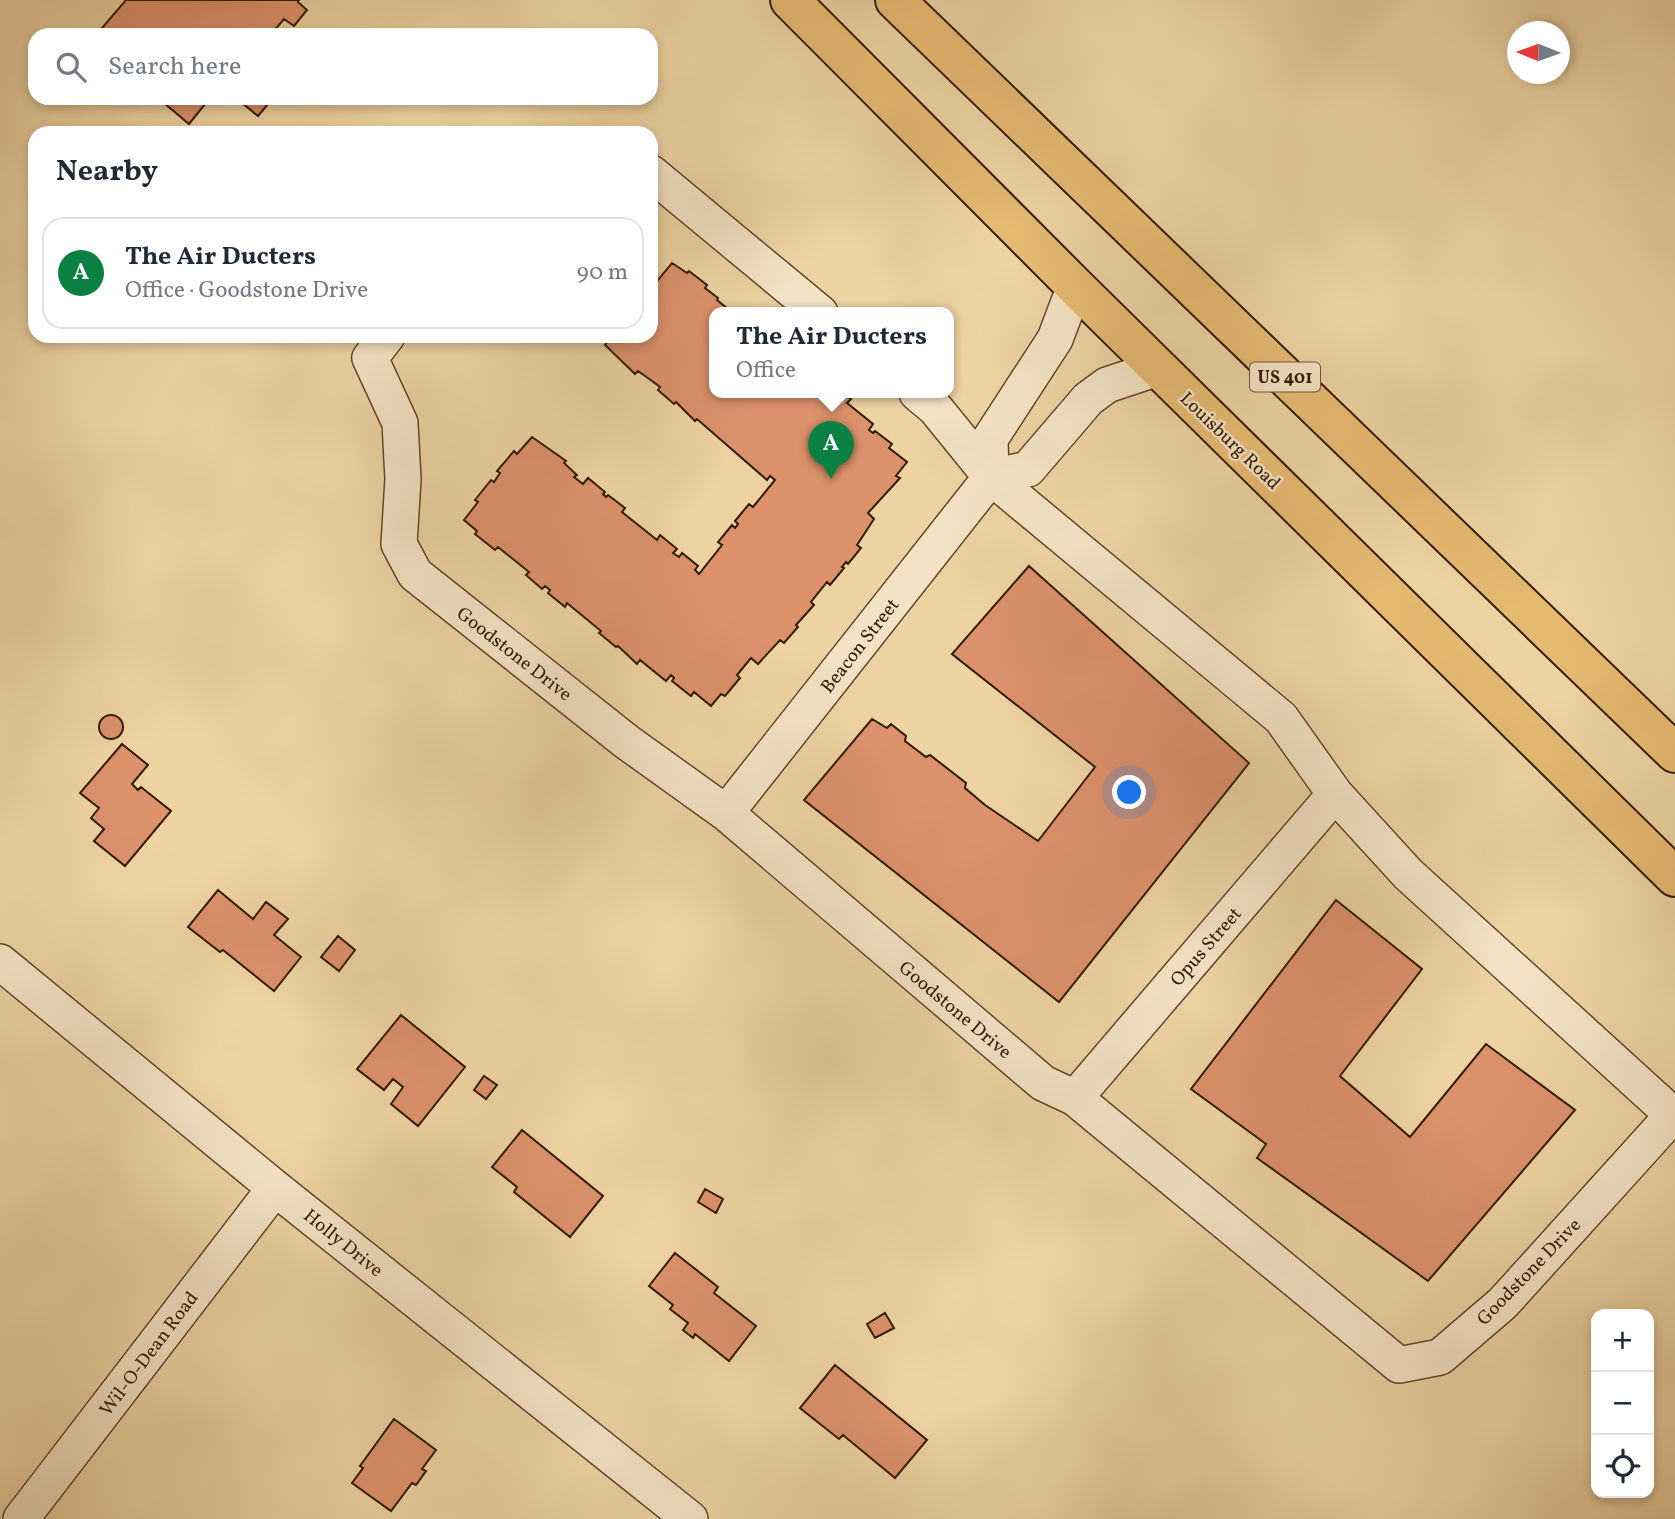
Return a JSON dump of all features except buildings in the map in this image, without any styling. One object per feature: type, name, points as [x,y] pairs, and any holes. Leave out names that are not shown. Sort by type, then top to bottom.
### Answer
[{"type":"highway","name":"Louisburg Road","points":[[790,0],[1075,286],[1675,877]]},
{"type":"highway","name":"US 401","points":[[895,0],[1675,753]]},
{"type":"street","points":[[658,179],[813,307]]},
{"type":"street","points":[[1075,286],[1055,339],[990,439],[991,477],[1028,469],[1088,399],[1107,386],[1158,368]]},
{"type":"street","name":"Goodstone Drive","points":[[382,343],[370,358],[400,423],[403,479],[399,544],[415,574],[627,741],[726,813],[1043,1083],[1075,1098],[1399,1365],[1440,1357],[1503,1303],[1674,1116],[1408,874],[1335,794],[1281,718],[991,477],[935,408],[923,398]]},
{"type":"street","name":"Beacon Street","points":[[726,813],[991,477]]},
{"type":"street","name":"Opus Street","points":[[1075,1098],[1335,794]]},
{"type":"street","name":"Holly Drive","points":[[0,962],[275,1188],[690,1519]]},
{"type":"street","name":"Wil-O-Dean Road","points":[[21,1519],[275,1188]]},
{"type":"place","name":"The Air Ducters","points":[[831,479]]}]
